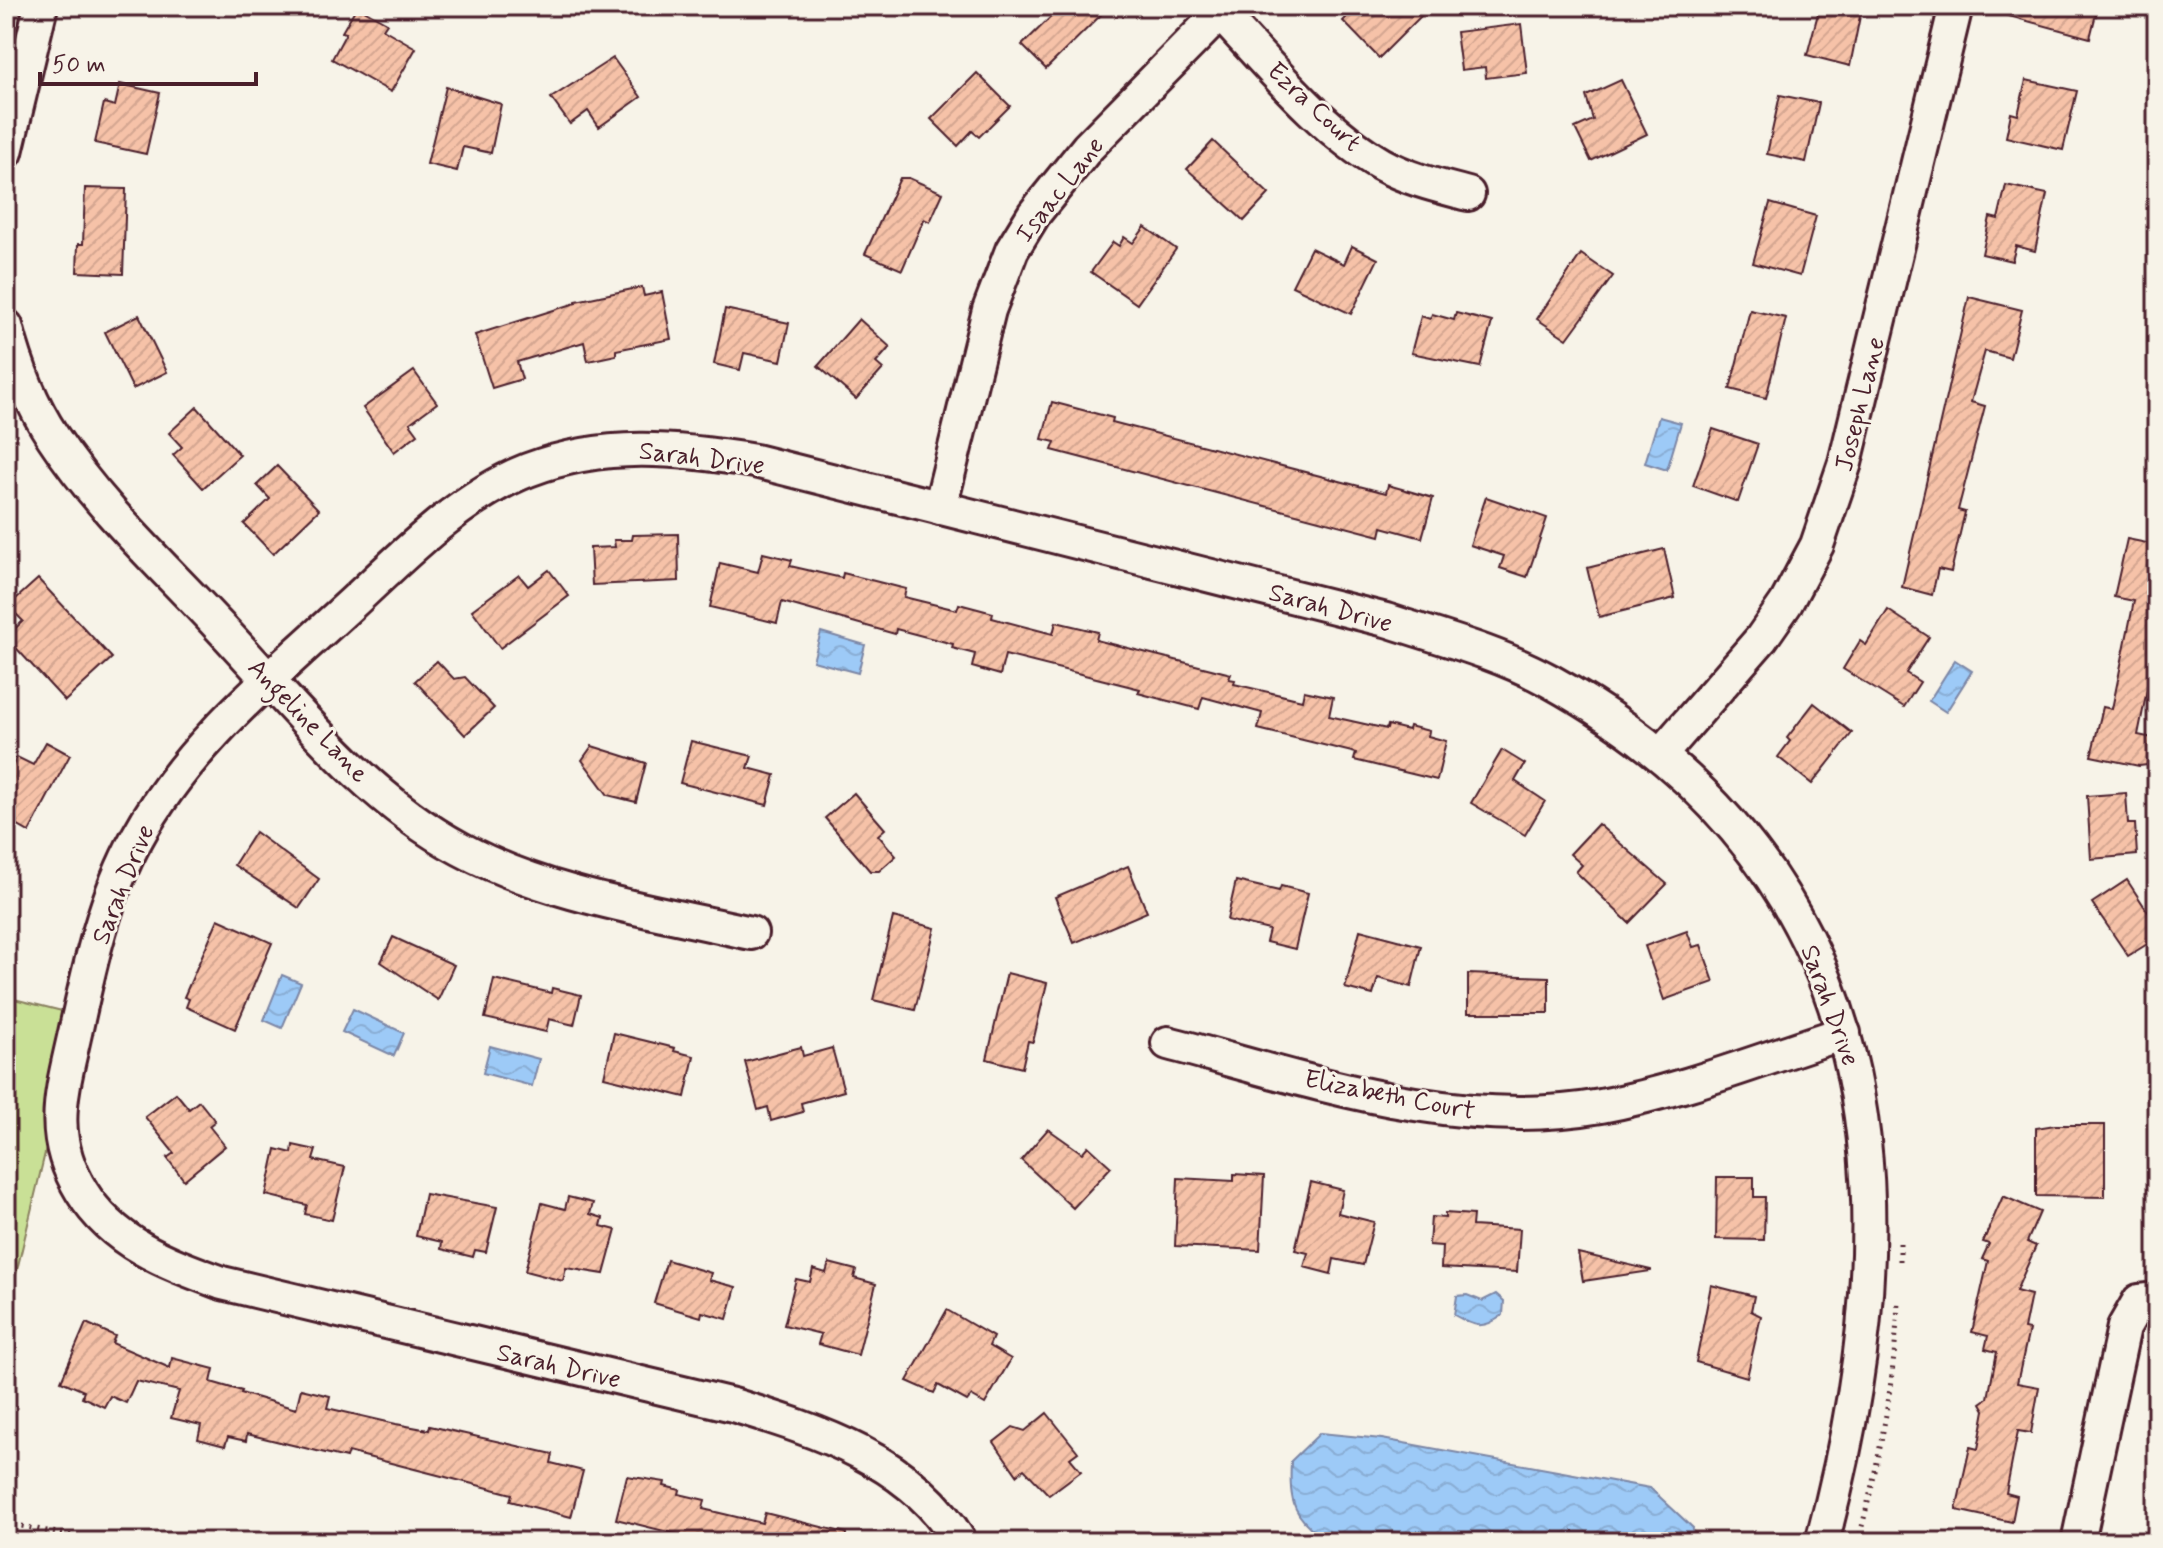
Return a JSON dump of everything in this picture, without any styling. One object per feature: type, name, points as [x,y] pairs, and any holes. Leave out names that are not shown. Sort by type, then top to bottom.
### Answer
[{"type":"street","points":[[6,152],[41,6]]},
{"type":"street","name":"Joseph Lane","points":[[1661,754],[1761,639],[1786,603],[1817,545],[1845,463],[1956,6]]},
{"type":"street","name":"Ezra Court","points":[[1224,10],[1344,137],[1381,164],[1468,194]]},
{"type":"street","name":"Isaac Lane","points":[[940,508],[989,310],[1012,250],[1034,214],[1088,147],[1224,10]]},
{"type":"street","name":"Angeline Lane","points":[[6,326],[30,395],[63,452],[103,503],[358,772],[425,827],[462,850],[522,875],[751,933]]},
{"type":"street","name":"Sarah Drive","points":[[960,1542],[926,1498],[910,1484],[856,1448],[816,1430],[733,1405],[222,1283],[162,1261],[125,1239],[94,1210],[64,1153],[58,1108],[78,1015],[110,901],[135,841],[157,804],[196,753],[269,679],[451,516],[524,472],[564,457],[626,447],[690,450],[755,461],[1386,620],[1489,653],[1561,687],[1623,724],[1661,754],[1734,827],[1773,879],[1806,934],[1832,994],[1856,1077],[1866,1141],[1870,1227],[1859,1358],[1842,1468],[1822,1542]]},
{"type":"street","name":"Elizabeth Court","points":[[1168,1043],[1339,1088],[1425,1106],[1535,1114],[1601,1106],[1644,1096],[1844,1033]]},
{"type":"street","points":[[2078,1542],[2124,1327],[2139,1301],[2157,1299]]},
{"type":"path","points":[[6,1523],[103,1542]]},
{"type":"green space","points":[[6,997],[78,1015],[6,1316]]},
{"type":"water","points":[[1659,417],[1681,423],[1667,470],[1645,463]]},
{"type":"water","points":[[821,632],[865,645],[858,673],[813,661]]},
{"type":"water","points":[[1955,660],[1972,671],[1946,712],[1929,701]]},
{"type":"water","points":[[282,975],[301,983],[282,1028],[264,1020]]},
{"type":"water","points":[[353,1009],[404,1033],[394,1056],[342,1032]]},
{"type":"water","points":[[490,1046],[539,1059],[532,1086],[483,1073]]},
{"type":"water","points":[[1496,1294],[1504,1301],[1503,1315],[1490,1323],[1473,1324],[1454,1315],[1457,1296],[1467,1295],[1482,1301]]},
{"type":"water","points":[[1320,1433],[1382,1439],[1650,1488],[1693,1528],[1691,1542],[1329,1542],[1301,1517],[1291,1488],[1291,1461]]},
{"type":"building","points":[[357,6],[387,23],[383,29],[416,48],[391,92],[332,59],[346,33],[342,32]]},
{"type":"building","points":[[1062,6],[1110,6],[1046,69],[1022,45]]},
{"type":"building","points":[[1357,6],[1431,6],[1379,58],[1343,21]]},
{"type":"building","points":[[1820,6],[1862,6],[1850,66],[1807,55]]},
{"type":"building","points":[[1999,6],[2098,6],[2090,38],[1998,13]]},
{"type":"building","points":[[1521,24],[1527,73],[1486,78],[1485,67],[1461,70],[1456,32]]},
{"type":"building","points":[[613,58],[641,97],[599,127],[588,111],[570,124],[551,98]]},
{"type":"building","points":[[977,73],[1010,106],[979,137],[972,131],[958,146],[931,119]]},
{"type":"building","points":[[1621,80],[1647,134],[1591,161],[1575,128],[1593,120],[1586,96]]},
{"type":"building","points":[[2026,80],[2077,91],[2063,150],[2006,137],[2011,113],[2018,115]]},
{"type":"building","points":[[120,84],[160,93],[146,154],[95,143],[104,103],[115,106]]},
{"type":"building","points":[[446,87],[501,104],[491,153],[463,147],[457,171],[427,164]]},
{"type":"building","points":[[1780,95],[1819,103],[1806,162],[1767,154]]},
{"type":"building","points":[[1213,141],[1269,194],[1244,221],[1187,169]]},
{"type":"building","points":[[900,178],[909,178],[943,193],[930,222],[924,219],[902,270],[865,254]]},
{"type":"building","points":[[2006,185],[2047,194],[2035,251],[2016,246],[2012,261],[1982,254],[1990,217],[1998,219]]},
{"type":"building","points":[[85,188],[126,189],[123,274],[77,272],[78,244],[83,244]]},
{"type":"building","points":[[1770,203],[1816,216],[1800,276],[1753,263]]},
{"type":"building","points":[[1145,227],[1176,249],[1137,304],[1091,272],[1113,242],[1119,246],[1124,237],[1133,243]]},
{"type":"building","points":[[1352,246],[1378,259],[1351,314],[1292,286],[1311,248],[1344,264]]},
{"type":"building","points":[[1581,254],[1613,276],[1567,339],[1537,319]]},
{"type":"building","points":[[642,287],[644,296],[662,292],[671,339],[616,350],[616,355],[588,361],[584,342],[517,362],[522,379],[492,388],[475,335],[576,301]]},
{"type":"building","points":[[1969,297],[2022,310],[2010,358],[1985,351],[1971,402],[1985,406],[1958,510],[1965,512],[1951,572],[1938,569],[1932,595],[1902,587]]},
{"type":"building","points":[[725,309],[789,323],[781,361],[744,353],[740,370],[714,364]]},
{"type":"building","points":[[1750,310],[1786,318],[1766,398],[1730,389]]},
{"type":"building","points":[[1456,313],[1492,322],[1480,367],[1411,353],[1421,316],[1430,319],[1432,314],[1454,320]]},
{"type":"building","points":[[139,315],[167,372],[133,389],[105,332]]},
{"type":"building","points":[[859,319],[890,347],[876,363],[883,369],[856,399],[818,366]]},
{"type":"building","points":[[414,371],[437,403],[410,423],[418,434],[394,452],[363,408]]},
{"type":"building","points":[[1052,402],[1113,418],[1112,422],[1386,493],[1388,485],[1433,498],[1422,538],[1382,527],[1380,536],[1052,450],[1055,442],[1042,439]]},
{"type":"building","points":[[197,407],[240,455],[203,488],[173,455],[182,447],[169,433]]},
{"type":"building","points":[[1713,429],[1758,444],[1738,502],[1693,486]]},
{"type":"building","points":[[277,466],[319,510],[273,554],[244,524],[270,499],[257,485]]},
{"type":"building","points":[[1486,497],[1547,518],[1527,577],[1500,568],[1504,556],[1470,545]]},
{"type":"building","points":[[678,534],[679,581],[592,585],[590,548],[615,547],[614,540],[632,540],[633,535]]},
{"type":"building","points":[[2127,539],[2157,545],[2157,687],[2148,685],[2138,735],[2153,738],[2147,765],[2139,766],[2091,756],[2103,707],[2112,709],[2134,601],[2114,597]]},
{"type":"building","points":[[1664,549],[1675,598],[1599,617],[1587,568]]},
{"type":"building","points":[[763,553],[792,560],[790,566],[842,578],[843,573],[906,589],[904,597],[957,610],[959,604],[993,613],[992,618],[1053,634],[1056,622],[1098,632],[1096,640],[1231,674],[1229,679],[1235,680],[1234,684],[1302,700],[1304,691],[1333,697],[1329,716],[1387,729],[1388,725],[1408,730],[1409,726],[1429,731],[1428,736],[1446,741],[1437,780],[1354,760],[1356,753],[1258,729],[1262,713],[1203,697],[1199,709],[1138,693],[1140,689],[1005,655],[1000,675],[972,667],[975,654],[952,648],[953,644],[896,629],[895,634],[782,602],[777,623],[710,607],[720,563],[758,572]]},
{"type":"building","points":[[549,570],[569,596],[500,648],[472,610],[519,575],[528,586]]},
{"type":"building","points":[[38,579],[112,658],[65,701],[6,637],[23,621],[8,606]]},
{"type":"building","points":[[1888,610],[1929,637],[1906,673],[1920,682],[1904,707],[1843,669],[1860,641],[1866,645]]},
{"type":"building","points":[[437,661],[454,679],[465,677],[494,708],[465,735],[415,681]]},
{"type":"building","points":[[1814,703],[1852,733],[1812,784],[1778,757],[1790,741],[1787,738]]},
{"type":"building","points":[[691,741],[752,756],[748,768],[775,775],[767,805],[680,783]]},
{"type":"building","points":[[46,742],[70,755],[29,832],[6,819],[6,778],[17,757],[33,765]]},
{"type":"building","points":[[592,746],[646,763],[636,802],[608,795],[582,760]]},
{"type":"building","points":[[1502,750],[1525,764],[1515,781],[1545,801],[1525,835],[1471,803]]},
{"type":"building","points":[[854,793],[885,829],[878,835],[896,856],[879,871],[870,871],[825,818]]},
{"type":"building","points":[[2126,793],[2128,824],[2135,824],[2137,855],[2091,859],[2087,796]]},
{"type":"building","points":[[1598,824],[1667,884],[1629,923],[1576,872],[1582,865],[1570,854]]},
{"type":"building","points":[[255,832],[319,879],[299,908],[234,865]]},
{"type":"building","points":[[1128,866],[1147,912],[1074,943],[1055,897]]},
{"type":"building","points":[[2127,880],[2148,912],[2157,906],[2157,938],[2128,956],[2092,903]]},
{"type":"building","points":[[1236,881],[1279,891],[1281,886],[1308,893],[1295,949],[1266,942],[1269,930],[1227,920]]},
{"type":"building","points":[[893,917],[935,928],[915,1010],[873,1000]]},
{"type":"building","points":[[218,919],[272,943],[235,1029],[186,1007],[189,999],[184,997]]},
{"type":"building","points":[[1360,930],[1421,946],[1411,987],[1378,978],[1373,995],[1345,988]]},
{"type":"building","points":[[1687,931],[1693,947],[1701,945],[1714,982],[1664,1000],[1645,946]]},
{"type":"building","points":[[393,937],[454,965],[438,1000],[381,962]]},
{"type":"building","points":[[1007,973],[1047,983],[1033,1042],[1028,1041],[1022,1068],[987,1059]]},
{"type":"building","points":[[1468,974],[1549,977],[1549,1013],[1468,1013]]},
{"type":"building","points":[[494,979],[551,993],[552,988],[581,995],[574,1025],[549,1019],[546,1032],[485,1018]]},
{"type":"building","points":[[614,1033],[675,1048],[674,1051],[694,1056],[685,1097],[604,1077]]},
{"type":"building","points":[[801,1047],[803,1056],[832,1048],[844,1091],[801,1103],[803,1112],[771,1121],[768,1107],[758,1110],[745,1062]]},
{"type":"building","points":[[176,1093],[189,1109],[199,1101],[215,1121],[209,1126],[225,1146],[184,1180],[167,1158],[174,1153],[145,1117]]},
{"type":"building","points":[[2105,1125],[2105,1197],[2036,1196],[2036,1128]]},
{"type":"building","points":[[1048,1129],[1082,1153],[1088,1146],[1111,1167],[1073,1208],[1021,1160]]},
{"type":"building","points":[[293,1145],[316,1150],[313,1160],[345,1167],[332,1220],[305,1214],[307,1205],[266,1195],[276,1149],[292,1153]]},
{"type":"building","points":[[1234,1174],[1264,1176],[1260,1250],[1175,1246],[1178,1178],[1234,1181]]},
{"type":"building","points":[[1717,1177],[1754,1177],[1754,1197],[1765,1197],[1764,1240],[1716,1239]]},
{"type":"building","points":[[1311,1182],[1343,1190],[1338,1213],[1374,1222],[1363,1265],[1334,1259],[1331,1274],[1304,1267],[1308,1253],[1295,1250]]},
{"type":"building","points":[[425,1194],[497,1207],[486,1252],[475,1250],[473,1257],[441,1249],[442,1242],[416,1236]]},
{"type":"building","points":[[2003,1196],[2040,1212],[2027,1242],[2036,1246],[2016,1291],[2031,1295],[2024,1329],[2029,1330],[2017,1383],[2039,1387],[2031,1433],[2018,1431],[2006,1493],[2017,1496],[2012,1522],[1956,1510],[1970,1447],[1978,1449],[1985,1410],[1981,1403],[1988,1398],[1997,1352],[1985,1349],[1988,1336],[1972,1332],[1988,1261],[1982,1259],[1989,1244],[1983,1242]]},
{"type":"building","points":[[568,1197],[593,1203],[590,1214],[603,1218],[601,1226],[616,1230],[604,1274],[566,1268],[563,1281],[525,1271],[542,1203],[565,1209]]},
{"type":"building","points":[[1445,1213],[1473,1215],[1472,1226],[1520,1229],[1517,1272],[1441,1268],[1442,1246],[1429,1245],[1431,1217],[1445,1218]]},
{"type":"building","points":[[1578,1253],[1651,1270],[1651,1271],[1583,1281]]},
{"type":"building","points":[[667,1260],[711,1273],[709,1280],[736,1287],[727,1319],[702,1312],[701,1317],[654,1303]]},
{"type":"building","points":[[829,1263],[856,1270],[854,1278],[876,1284],[858,1355],[818,1344],[821,1334],[784,1325],[796,1279],[810,1282],[813,1269],[826,1273]]},
{"type":"building","points":[[1711,1285],[1754,1296],[1751,1311],[1761,1316],[1747,1377],[1696,1362]]},
{"type":"building","points":[[947,1310],[993,1337],[989,1346],[1011,1359],[985,1404],[971,1396],[967,1401],[938,1385],[934,1393],[907,1381]]},
{"type":"building","points":[[86,1323],[115,1336],[112,1343],[170,1368],[172,1358],[214,1369],[211,1382],[296,1409],[301,1389],[330,1396],[327,1408],[429,1430],[430,1426],[553,1454],[551,1463],[583,1471],[571,1517],[510,1501],[512,1494],[348,1452],[346,1458],[247,1434],[246,1441],[228,1437],[225,1446],[198,1439],[201,1425],[171,1418],[179,1391],[136,1381],[126,1403],[110,1396],[104,1407],[82,1397],[84,1391],[61,1381]]},
{"type":"building","points":[[1047,1413],[1078,1452],[1070,1458],[1081,1471],[1049,1495],[1024,1469],[1017,1475],[994,1442],[1013,1427],[1025,1431]]},
{"type":"building","points":[[627,1476],[665,1482],[664,1486],[680,1490],[679,1494],[705,1500],[703,1509],[762,1523],[765,1513],[846,1533],[845,1542],[708,1542],[616,1519]]}]
